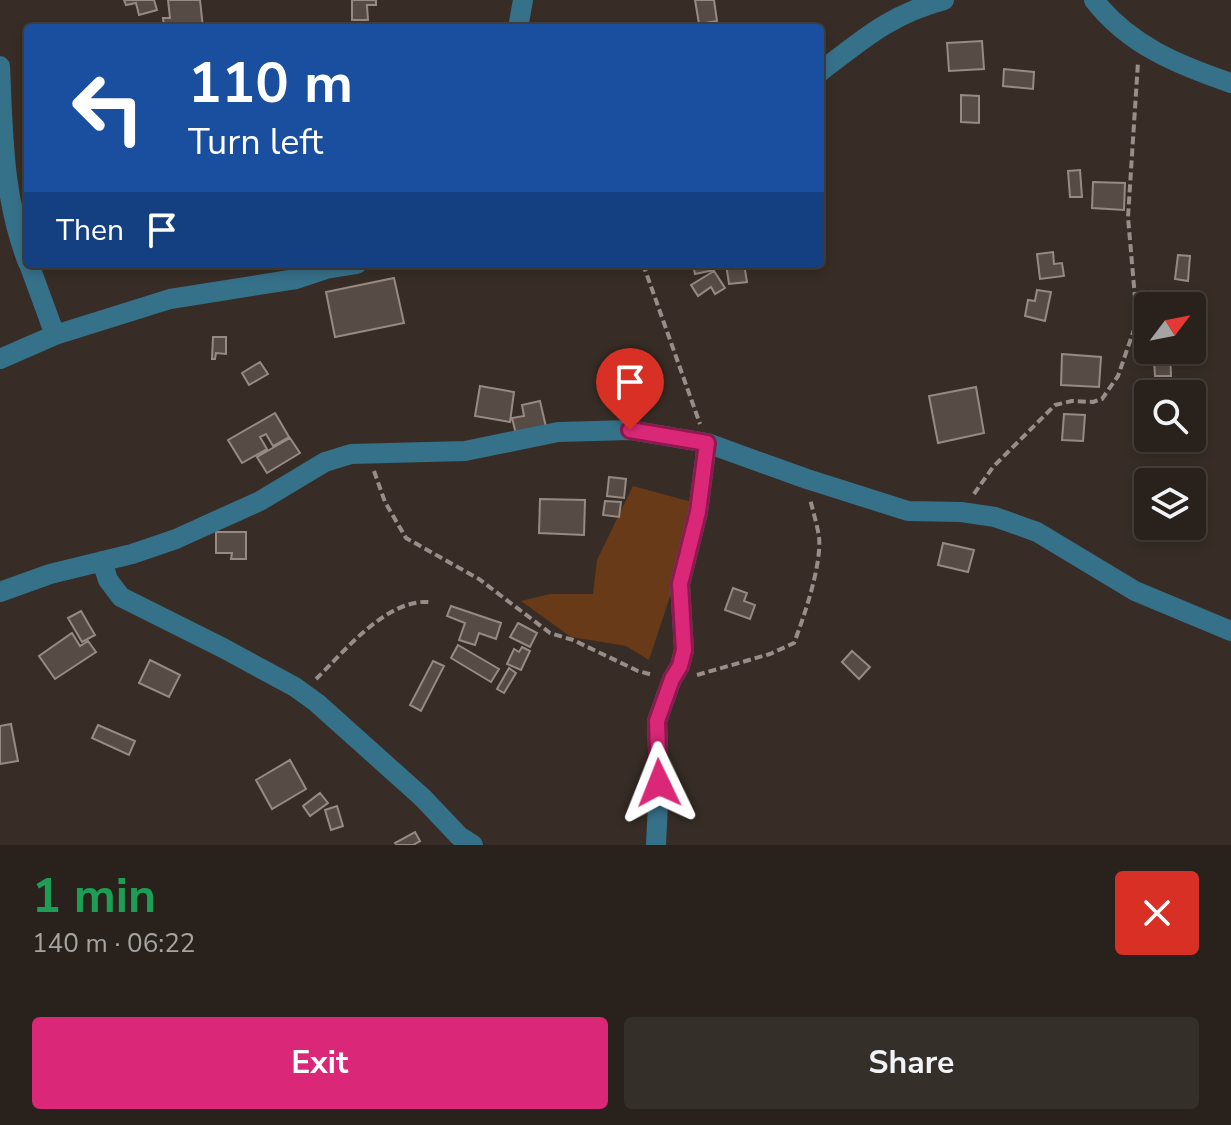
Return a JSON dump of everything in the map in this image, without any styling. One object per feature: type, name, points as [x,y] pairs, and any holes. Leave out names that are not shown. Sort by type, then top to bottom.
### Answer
[{"type":"street","points":[[519,24],[523,0]]},
{"type":"street","points":[[1094,0],[1140,44],[1170,60],[1231,83]]},
{"type":"street","points":[[824,69],[879,27],[931,2]]},
{"type":"street","points":[[0,66],[5,174],[11,214],[24,251]]},
{"type":"street","points":[[30,268],[55,335]]},
{"type":"street","points":[[0,359],[55,335],[170,299],[293,271],[332,268]]},
{"type":"street","points":[[0,592],[50,574],[176,539],[260,501],[325,462],[351,454],[465,451],[558,432],[630,430],[707,443],[908,511],[961,512],[995,517],[1037,532],[1135,591],[1231,631]]},
{"type":"street","points":[[656,845],[659,783],[657,721],[684,650],[680,584],[698,512],[707,443]]},
{"type":"street","points":[[102,561],[108,580],[121,597],[303,692],[423,798],[459,836],[473,845]]},
{"type":"path","points":[[961,512],[993,467],[1055,405],[1102,399],[1118,376],[1137,321],[1128,217],[1140,44]]},
{"type":"path","points":[[644,268],[707,443]]},
{"type":"path","points":[[368,454],[385,502],[406,538],[479,579],[550,633],[573,640],[638,671],[672,679],[710,673],[794,643],[805,615],[819,551],[819,536],[807,479]]},
{"type":"path","points":[[303,692],[350,644],[386,615],[419,601],[429,602]]},
{"type":"shaded area","points":[[633,486],[692,502],[696,518],[649,660],[626,646],[571,637],[521,601],[550,594],[593,594],[597,560]]},
{"type":"building","points":[[124,0],[154,0],[157,10],[139,15],[136,3],[126,5]]},
{"type":"building","points":[[168,0],[200,0],[203,24],[164,24],[163,18],[170,18]]},
{"type":"building","points":[[352,0],[376,0],[376,5],[367,5],[368,20],[352,20]]},
{"type":"building","points":[[695,0],[714,0],[717,21],[699,24]]},
{"type":"building","points":[[982,41],[984,69],[949,71],[947,43]]},
{"type":"building","points":[[1004,69],[1034,72],[1033,89],[1003,86]]},
{"type":"building","points":[[961,95],[979,96],[979,123],[961,122]]},
{"type":"building","points":[[1080,170],[1082,197],[1070,197],[1068,171]]},
{"type":"building","points":[[1093,182],[1125,183],[1124,210],[1092,208]]},
{"type":"building","points":[[1053,252],[1054,264],[1062,263],[1064,276],[1040,279],[1037,254]]},
{"type":"building","points":[[1178,255],[1190,256],[1188,281],[1175,279]]},
{"type":"building","points":[[694,268],[714,268],[714,270],[695,274]]},
{"type":"building","points":[[727,268],[745,268],[747,282],[729,284]]},
{"type":"building","points":[[714,271],[725,288],[715,294],[711,287],[698,296],[691,285]]},
{"type":"building","points":[[394,278],[404,323],[335,337],[326,292]]},
{"type":"building","points":[[1037,290],[1051,292],[1045,321],[1025,316],[1028,300],[1035,301]]},
{"type":"building","points":[[213,337],[226,337],[226,354],[216,353],[215,359],[212,359]]},
{"type":"building","points":[[1062,354],[1101,357],[1099,387],[1061,385]]},
{"type":"building","points":[[260,362],[268,374],[249,385],[242,373]]},
{"type":"building","points":[[1154,364],[1171,364],[1171,376],[1155,376]]},
{"type":"building","points":[[480,386],[514,392],[510,422],[475,416]]},
{"type":"building","points":[[976,387],[984,433],[938,443],[929,396]]},
{"type":"building","points":[[540,401],[546,427],[516,434],[512,418],[524,416],[522,405]]},
{"type":"building","points":[[275,413],[289,437],[273,446],[266,434],[260,437],[267,449],[242,463],[228,440]]},
{"type":"building","points":[[1064,414],[1085,415],[1083,441],[1062,440]]},
{"type":"building","points":[[290,438],[300,453],[267,473],[257,457]]},
{"type":"building","points":[[609,477],[626,479],[624,498],[607,496]]},
{"type":"building","points":[[540,499],[585,500],[584,535],[539,533]]},
{"type":"building","points":[[605,501],[621,502],[619,517],[603,515]]},
{"type":"building","points":[[216,532],[246,532],[246,559],[231,559],[232,553],[216,553]]},
{"type":"building","points":[[943,543],[974,550],[968,572],[938,565]]},
{"type":"building","points":[[733,588],[747,593],[744,601],[755,605],[750,619],[725,610]]},
{"type":"building","points":[[451,606],[501,623],[496,639],[479,633],[475,645],[459,640],[465,623],[447,616]]},
{"type":"building","points":[[81,611],[95,635],[82,642],[68,618]]},
{"type":"building","points":[[518,623],[537,633],[530,647],[510,637]]},
{"type":"building","points":[[72,633],[80,646],[88,641],[96,652],[55,679],[39,656]]},
{"type":"building","points":[[458,645],[499,669],[491,682],[451,658]]},
{"type":"building","points":[[522,647],[530,651],[521,670],[507,664],[514,649],[519,652]]},
{"type":"building","points":[[852,651],[870,667],[859,679],[842,662]]},
{"type":"building","points":[[150,660],[180,675],[169,697],[139,683]]},
{"type":"building","points":[[433,661],[444,666],[421,711],[410,705]]},
{"type":"building","points":[[509,668],[516,673],[504,693],[497,689]]},
{"type":"building","points":[[11,724],[18,761],[0,764],[0,726]]},
{"type":"building","points":[[98,725],[135,741],[129,755],[92,738]]},
{"type":"building","points":[[290,760],[306,789],[272,809],[256,780]]},
{"type":"building","points":[[320,793],[328,803],[310,816],[303,806]]},
{"type":"building","points":[[337,806],[343,826],[331,830],[325,810]]},
{"type":"building","points":[[415,832],[420,841],[413,845],[395,843]]},
{"type":"route","points":[[630,430],[707,443],[698,512],[680,584],[684,650],[657,721],[659,783]]}]
